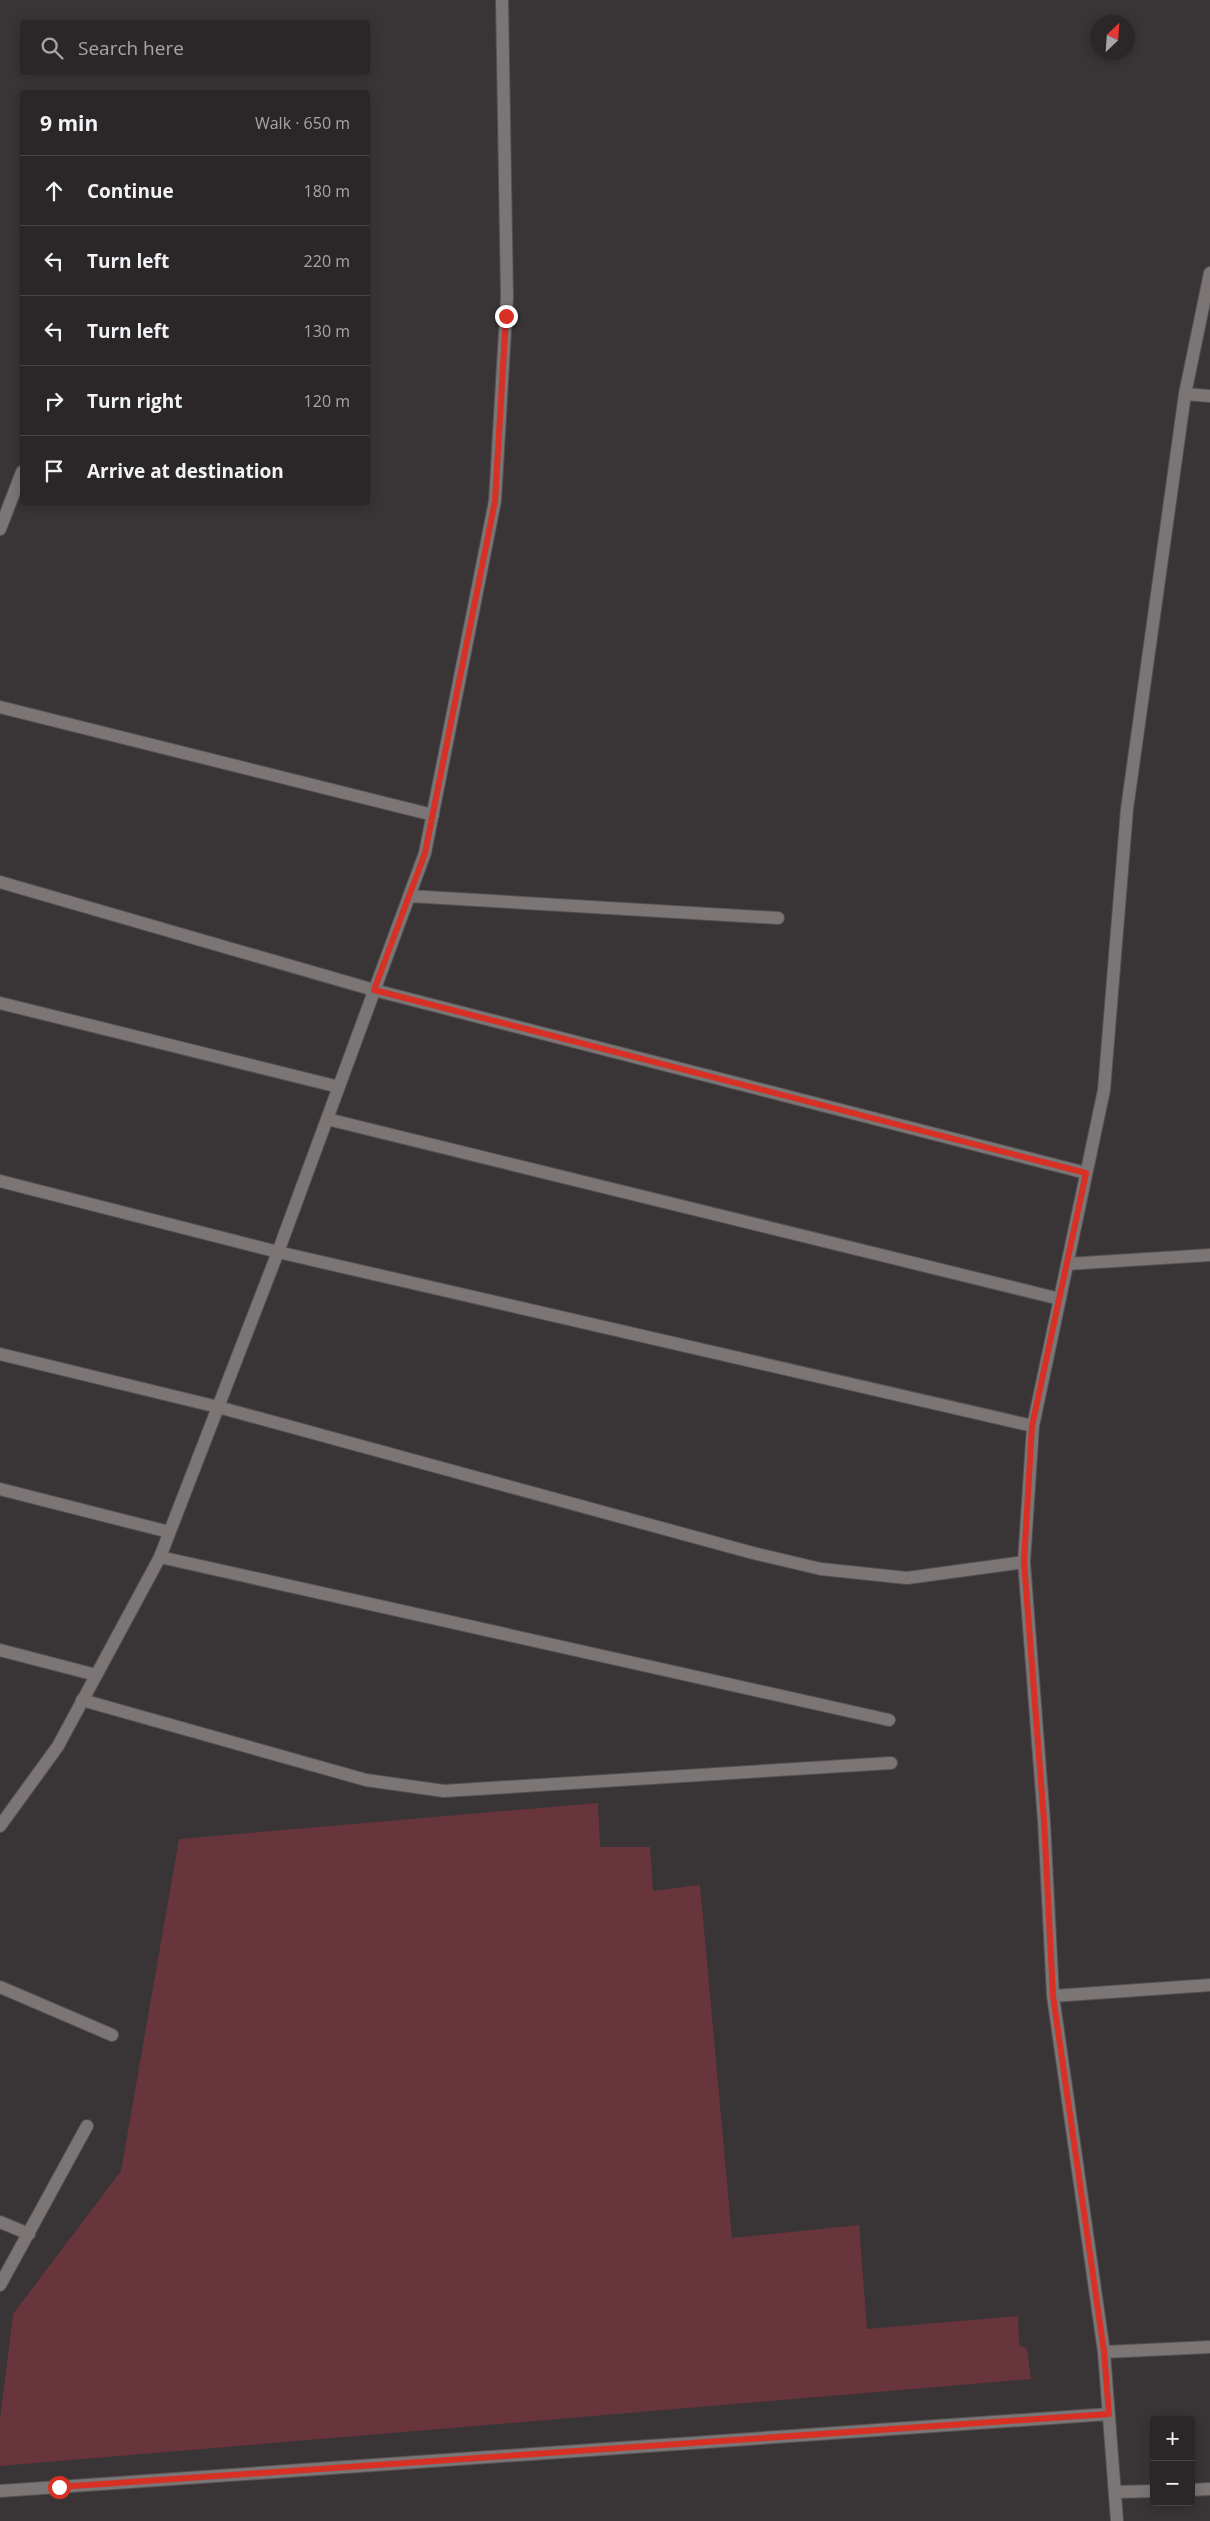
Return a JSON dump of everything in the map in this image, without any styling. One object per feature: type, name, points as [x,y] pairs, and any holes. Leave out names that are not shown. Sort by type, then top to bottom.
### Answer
[{"type":"street","points":[[2,1819],[58,1746],[160,1557],[278,1252],[425,853],[495,501],[507,297],[502,0]]},
{"type":"street","points":[[1117,2521],[1104,2352],[1053,1996],[1043,1811],[1024,1562],[1032,1426],[1104,1090],[1128,809],[1185,394],[1210,273]]},
{"type":"street","points":[[1185,394],[1210,396]]},
{"type":"street","points":[[0,529],[20,477]]},
{"type":"street","points":[[0,707],[433,815]]},
{"type":"street","points":[[0,882],[374,990],[1086,1173]]},
{"type":"street","points":[[409,896],[778,918]]},
{"type":"street","points":[[0,1003],[339,1087]]},
{"type":"street","points":[[327,1119],[1060,1299]]},
{"type":"street","points":[[0,1182],[278,1252],[1032,1426]]},
{"type":"street","points":[[1067,1264],[1210,1255]]},
{"type":"street","points":[[0,1354],[218,1407],[753,1553],[822,1568],[907,1578],[1024,1562]]},
{"type":"street","points":[[0,1490],[169,1532]]},
{"type":"street","points":[[160,1557],[889,1720]]},
{"type":"street","points":[[0,1650],[96,1675]]},
{"type":"street","points":[[82,1700],[366,1780],[444,1791],[891,1763]]},
{"type":"street","points":[[1053,1996],[1210,1985]]},
{"type":"street","points":[[0,1987],[112,2035]]},
{"type":"street","points":[[0,2285],[87,2126]]},
{"type":"street","points":[[0,2222],[29,2234]]},
{"type":"street","points":[[1104,2352],[1210,2347]]},
{"type":"street","points":[[0,2492],[1109,2414]]},
{"type":"street","points":[[1195,2490],[1210,2489]]},
{"type":"street","points":[[1115,2492],[1150,2491]]},
{"type":"shaded area","points":[[598,1803],[600,1847],[650,1847],[653,1891],[700,1885],[732,2238],[859,2225],[867,2329],[1018,2316],[1019,2345],[1027,2349],[1031,2379],[0,2466],[0,2420],[13,2314],[121,2171],[179,1839]]},
{"type":"route","points":[[59,2487],[1109,2414],[1104,2352],[1053,1996],[1044,1821],[1024,1562],[1032,1426],[1086,1173],[374,990],[425,853],[495,501],[506,316]]}]
